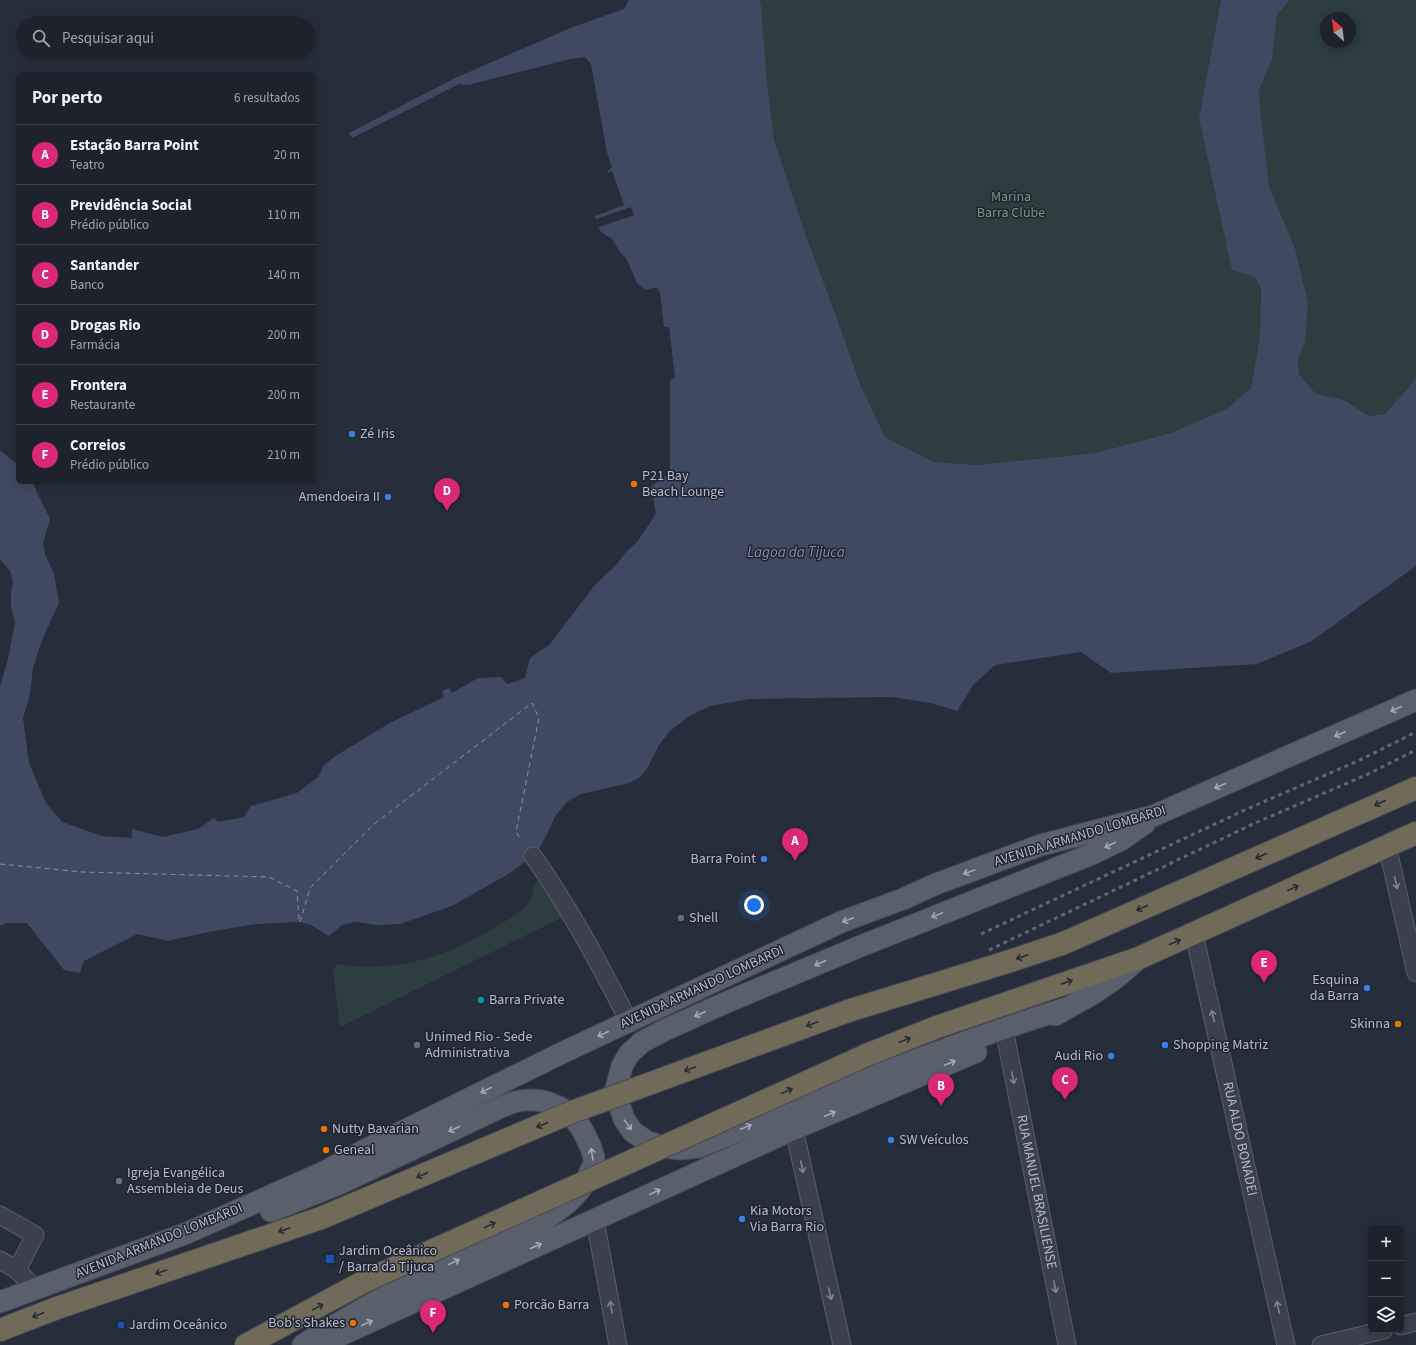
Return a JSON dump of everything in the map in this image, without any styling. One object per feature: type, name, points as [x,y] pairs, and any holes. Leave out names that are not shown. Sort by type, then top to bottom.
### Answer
[{"type":"highway","name":"AVENIDA ARMANDO LOMBARDI","points":[[0,1330],[57,1308],[321,1218],[572,1112],[848,1011],[1004,964],[1064,943],[1416,788]]},
{"type":"highway","points":[[246,1345],[365,1282],[869,1054],[937,1027],[1139,958],[1416,832]]},
{"type":"main road","name":"AVENIDA ARMANDO LOMBARDI","points":[[0,1302],[187,1233],[326,1171],[378,1144],[629,1022],[834,925],[936,884],[1041,845],[1153,816],[1416,700]]},
{"type":"main road","points":[[1067,1008],[979,1036],[871,1076],[699,1147],[680,1149],[664,1147],[648,1142],[633,1132],[624,1119],[616,1089],[622,1066],[629,1054],[642,1042],[665,1030],[727,1002],[856,948],[1092,854],[1121,840],[1141,827],[1153,816]]},
{"type":"main road","points":[[319,1345],[794,1129],[1034,1026],[1091,995],[1116,978],[1139,958]]},
{"type":"main road","points":[[187,1233],[246,1219],[339,1184],[501,1107],[518,1101],[538,1100],[554,1104],[570,1114],[582,1128],[591,1147],[594,1164],[586,1183],[567,1204],[547,1218],[394,1291],[303,1345]]},
{"type":"street","points":[[1387,845],[1416,973]]},
{"type":"street","points":[[533,856],[575,919],[629,1022]]},
{"type":"street","name":"RUA ALDO BONADEI","points":[[1194,934],[1286,1345]]},
{"type":"street","name":"RUA MANUEL BRASILIENSE","points":[[1006,1039],[1067,1345]]},
{"type":"street","points":[[794,1129],[842,1345]]},
{"type":"street","points":[[0,1215],[35,1235],[17,1270]]},
{"type":"street","points":[[595,1220],[618,1345]]},
{"type":"street","points":[[0,1260],[17,1270],[35,1289]]},
{"type":"street","points":[[1404,1325],[1416,1322]]},
{"type":"street","points":[[1321,1345],[1371,1333]]},
{"type":"green space","name":"Marina Barra Clube","points":[[760,0],[1221,0],[1199,118],[1254,276],[1261,288],[1260,336],[1251,388],[1226,409],[1171,433],[1095,453],[976,465],[934,462],[885,437],[861,386],[806,236],[774,140]]},
{"type":"green space","points":[[1290,0],[1416,0],[1416,379],[1385,414],[1369,416],[1344,400],[1316,394],[1299,374],[1298,360],[1305,342],[1278,211],[1269,186],[1261,117],[1259,90],[1272,60],[1277,15]]},
{"type":"green space","points":[[540,879],[565,916],[340,1027],[333,970],[336,965],[372,967],[403,964],[438,955],[455,948],[503,923],[522,910],[530,902],[534,885]]},
{"type":"water","name":"Lagoa da Tijuca","points":[[629,0],[760,0],[774,140],[806,236],[861,386],[885,437],[934,462],[976,465],[1095,453],[1171,433],[1226,409],[1251,388],[1260,336],[1261,288],[1254,276],[1232,270],[1199,118],[1221,0],[1290,0],[1277,15],[1272,60],[1259,90],[1269,186],[1295,249],[1308,303],[1305,342],[1298,360],[1299,374],[1316,394],[1344,400],[1369,416],[1385,414],[1416,379],[1416,566],[1310,642],[1257,664],[1111,673],[1081,652],[995,665],[974,684],[957,711],[931,703],[891,697],[750,699],[710,706],[688,717],[670,731],[659,745],[647,769],[639,778],[629,783],[581,794],[567,802],[556,815],[535,855],[505,876],[452,906],[400,924],[377,925],[356,922],[342,925],[329,936],[311,925],[300,922],[255,924],[168,941],[137,934],[84,961],[80,973],[64,970],[27,923],[6,923],[0,926],[0,687],[8,659],[15,623],[11,607],[11,592],[13,583],[10,571],[0,559],[0,450],[16,463],[16,484],[34,484],[50,519],[43,543],[45,554],[54,574],[59,603],[42,640],[33,668],[30,694],[23,718],[29,763],[46,803],[62,822],[102,836],[132,838],[132,829],[163,837],[198,829],[214,818],[218,822],[244,817],[251,806],[297,793],[318,777],[324,765],[337,755],[390,723],[444,697],[442,691],[449,688],[452,693],[478,678],[501,677],[507,684],[525,678],[530,658],[549,645],[595,585],[637,542],[656,514],[651,486],[670,474],[670,380],[675,377],[669,327],[664,327],[660,293],[657,287],[646,290],[637,283],[626,258],[620,252],[612,239],[600,231],[595,216],[624,205],[612,171],[607,173],[612,166],[607,153],[591,64],[585,57],[570,59],[468,85],[459,84],[352,138],[349,133],[455,78],[573,27],[624,9]]},
{"type":"pier","points":[[631,207],[634,215],[599,227],[596,219]]},
{"type":"ferry route","points":[[300,922],[310,888],[373,825],[532,703],[539,718],[516,832],[522,841]]},
{"type":"ferry route","points":[[0,864],[82,872],[269,877],[297,891],[299,919]]},
{"type":"railway","points":[[981,934],[1247,809],[1360,760],[1416,732]]},
{"type":"railway","points":[[989,950],[1253,824],[1366,775],[1416,750]]},
{"type":"place","name":"Zé Iris","points":[[352,434]]},
{"type":"place","name":"P21 Bay Beach Lounge","points":[[634,484]]},
{"type":"place","name":"Amendoeira II","points":[[388,497]]},
{"type":"place","name":"Drogas Rio","points":[[447,511]]},
{"type":"place","name":"Barra Point","points":[[764,859]]},
{"type":"place","name":"Estação Barra Point","points":[[795,861]]},
{"type":"place","name":"Shell","points":[[681,918]]},
{"type":"place","name":"Frontera","points":[[1264,983]]},
{"type":"place","name":"Esquina da Barra","points":[[1367,988]]},
{"type":"place","name":"Barra Private","points":[[481,1000]]},
{"type":"place","name":"Skinna","points":[[1398,1024]]},
{"type":"place","name":"Unimed Rio - Sede Administrativa","points":[[417,1045]]},
{"type":"place","name":"Shopping Matriz","points":[[1165,1045]]},
{"type":"place","name":"Audi Rio","points":[[1111,1056]]},
{"type":"place","name":"Santander","points":[[1065,1100]]},
{"type":"place","name":"Previdência Social","points":[[941,1106]]},
{"type":"place","name":"Nutty Bavarian","points":[[324,1129]]},
{"type":"place","name":"SW Veículos","points":[[891,1140]]},
{"type":"place","name":"Geneal","points":[[326,1150]]},
{"type":"place","name":"Igreja Evangélica Assembleia de Deus","points":[[119,1181]]},
{"type":"place","name":"Kia Motors Via Barra Rio","points":[[742,1219]]},
{"type":"place","name":"Jardim Oceânico / Barra da Tijuca","points":[[330,1259]]},
{"type":"place","name":"Porcão Barra","points":[[506,1305]]},
{"type":"place","name":"Bob's Shakes","points":[[353,1323]]},
{"type":"place","name":"Jardim Oceânico","points":[[121,1325]]},
{"type":"place","name":"Correios","points":[[433,1333]]}]
